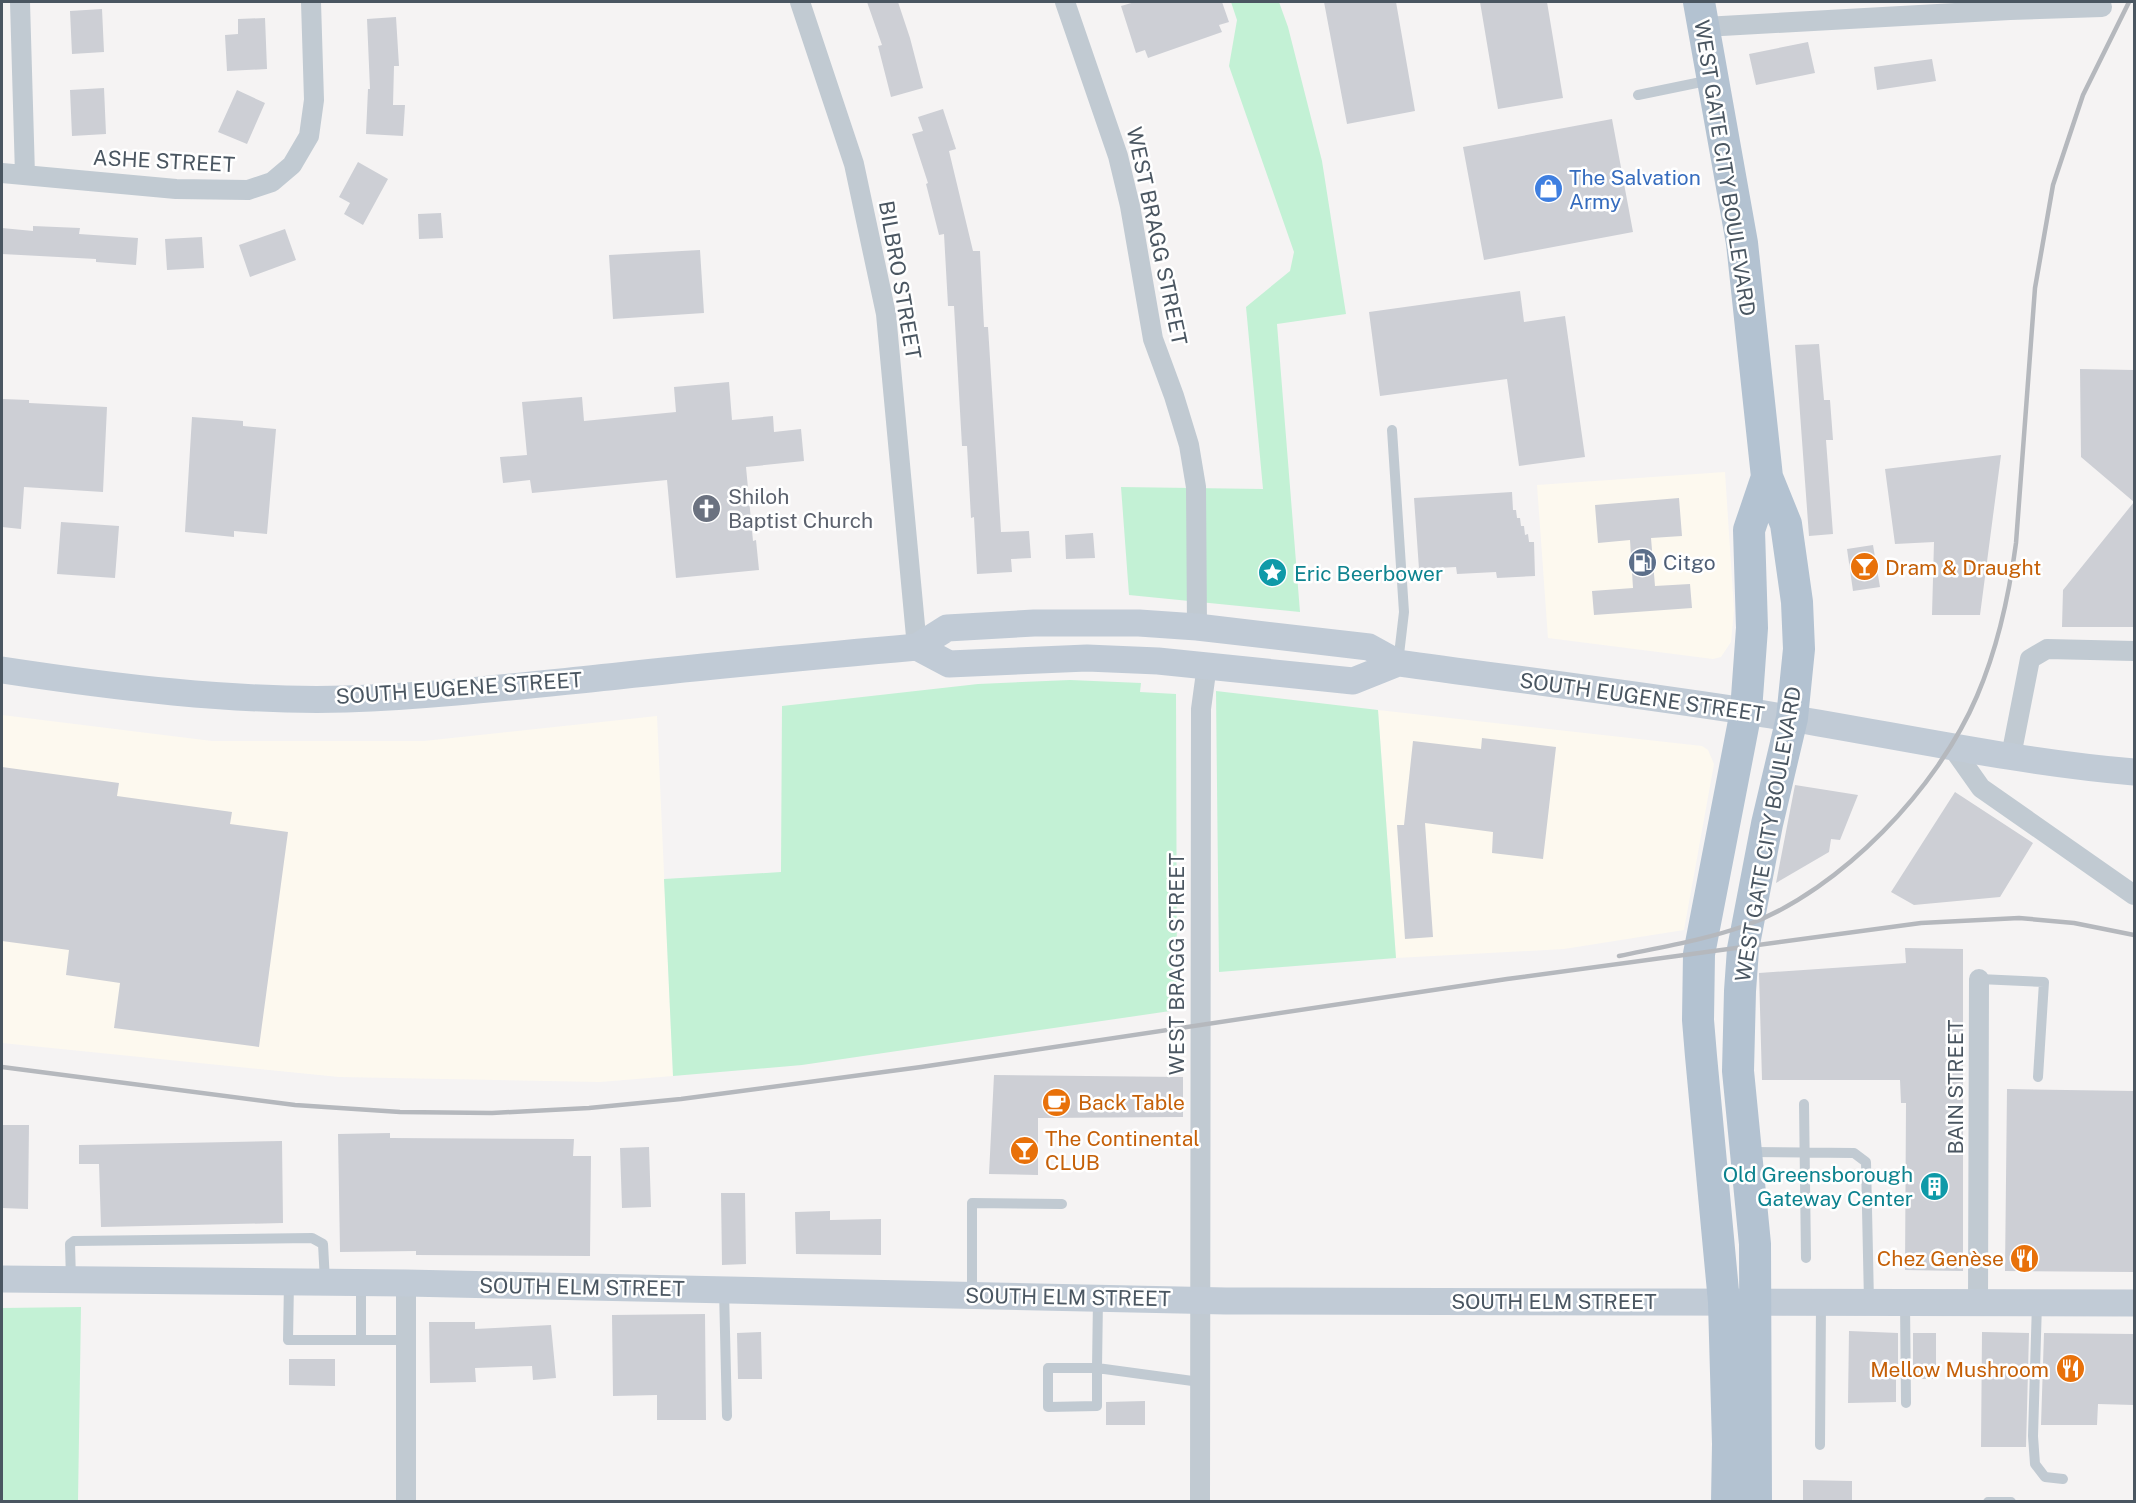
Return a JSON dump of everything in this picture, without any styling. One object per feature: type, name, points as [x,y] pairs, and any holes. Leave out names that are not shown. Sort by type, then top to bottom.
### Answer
[{"type":"main road","name":"WEST GATE CITY BOULEVARD","points":[[1701,14],[1742,243],[1767,477],[1786,524],[1797,602],[1799,649],[1792,718],[1767,824],[1743,949],[1740,991],[1738,1071],[1755,1244],[1756,1502]]},
{"type":"main road","name":"WEST GATE CITY BOULEVARD","points":[[1727,1502],[1728,1444],[1724,1302],[1701,1067],[1698,1020],[1699,954],[1746,711],[1752,628],[1749,530],[1767,477]]},
{"type":"main road","name":"SOUTH EUGENE STREET","points":[[2,669],[75,681],[142,688],[261,698],[345,699],[551,683],[917,647],[947,628],[1078,622],[1197,627],[1369,647],[1398,663],[1746,711],[2085,768],[2134,772]]},
{"type":"main road","name":"SOUTH EUGENE STREET","points":[[917,647],[949,664],[1087,658],[1207,665],[1353,681],[1398,663]]},
{"type":"main road","name":"SOUTH ELM STREET","points":[[2,1279],[406,1283],[1200,1300],[2134,1303]]},
{"type":"street","points":[[20,2],[25,175]]},
{"type":"street","name":"ASHE STREET","points":[[2,173],[176,189],[248,190],[272,182],[292,165],[309,136],[314,100],[311,2]]},
{"type":"street","name":"BILBRO STREET","points":[[800,2],[854,164],[886,314],[917,647]]},
{"type":"street","name":"WEST BRAGG STREET","points":[[1065,2],[1118,156],[1130,206],[1153,339],[1189,445],[1196,488],[1197,627]]},
{"type":"street","points":[[1701,14],[2093,5]]},
{"type":"street","points":[[2011,756],[2030,659],[2047,649],[2134,651]]},
{"type":"street","name":"WEST BRAGG STREET","points":[[1200,1502],[1201,709],[1207,665]]},
{"type":"street","points":[[1952,747],[1981,788],[2134,895]]},
{"type":"street","name":"BAIN STREET","points":[[1978,1303],[1979,979]]},
{"type":"street","points":[[406,1283],[406,1502]]},
{"type":"lane","points":[[1638,95],[1713,79]]},
{"type":"lane","points":[[1392,430],[1404,612],[1398,663]]},
{"type":"lane","points":[[1979,979],[2044,981],[2038,1077]]},
{"type":"lane","points":[[1804,1104],[1806,1258]]},
{"type":"lane","points":[[1746,1152],[1854,1153],[1866,1162],[1869,1302]]},
{"type":"lane","points":[[972,1295],[972,1203],[1062,1204]]},
{"type":"lane","points":[[72,1280],[69,1250],[70,1244],[74,1241],[312,1238],[323,1244],[325,1283]]},
{"type":"lane","points":[[289,1282],[288,1340],[406,1340]]},
{"type":"lane","points":[[361,1283],[361,1340]]},
{"type":"lane","points":[[724,1290],[727,1416]]},
{"type":"lane","points":[[1098,1298],[1097,1368],[1097,1406],[1048,1407],[1048,1368],[1097,1368],[1200,1382]]},
{"type":"lane","points":[[1820,1445],[1821,1302]]},
{"type":"lane","points":[[1905,1302],[1906,1403]]},
{"type":"lane","points":[[2037,1302],[2035,1464],[2045,1477],[2063,1479]]},
{"type":"lane","points":[[1988,1502],[2011,1502]]},
{"type":"shaded area","points":[[1725,472],[1734,610],[1731,642],[1721,657],[1713,659],[1548,638],[1537,485]]},
{"type":"shaded area","points":[[1378,710],[1702,746],[1708,750],[1714,764],[1684,930],[1564,949],[1396,958]]},
{"type":"shaded area","points":[[2,715],[212,741],[424,741],[657,716],[673,1076],[600,1082],[339,1077],[2,1043]]},
{"type":"green space","points":[[1231,2],[1279,2],[1288,27],[1322,161],[1346,314],[1277,324],[1300,612],[1129,595],[1121,487],[1263,489],[1246,307],[1290,271],[1294,252],[1229,66],[1237,20]]},
{"type":"green space","points":[[1070,680],[1141,683],[1140,692],[1176,694],[1177,1010],[802,1065],[673,1076],[664,879],[781,872],[782,706],[978,684]]},
{"type":"green space","points":[[1216,691],[1378,710],[1396,958],[1219,972]]},
{"type":"green space","points":[[81,1307],[78,1501],[2,1501],[2,1308]]},
{"type":"building","points":[[867,2],[898,2],[923,88],[891,97],[878,46],[882,45]]},
{"type":"building","points":[[1135,2],[1222,2],[1229,22],[1219,25],[1222,32],[1148,58],[1145,50],[1136,53],[1121,6]]},
{"type":"building","points":[[1324,2],[1396,2],[1415,111],[1347,124]]},
{"type":"building","points":[[1480,2],[1547,2],[1563,98],[1498,109]]},
{"type":"building","points":[[102,9],[104,52],[72,54],[70,11]]},
{"type":"building","points":[[396,17],[399,66],[394,66],[393,105],[405,105],[403,136],[366,134],[368,89],[370,89],[367,19]]},
{"type":"building","points":[[265,18],[267,69],[227,71],[225,35],[238,34],[238,19]]},
{"type":"building","points":[[1808,42],[1815,73],[1756,85],[1749,54]]},
{"type":"building","points":[[1932,59],[1936,81],[1877,90],[1874,67]]},
{"type":"building","points":[[104,88],[106,134],[72,136],[70,90]]},
{"type":"building","points":[[237,90],[265,103],[247,144],[218,132]]},
{"type":"building","points":[[943,109],[956,149],[949,151],[973,251],[980,251],[984,327],[988,327],[1001,532],[1029,531],[1031,558],[1011,559],[1012,572],[977,574],[967,446],[962,446],[954,306],[948,306],[944,234],[939,235],[926,184],[928,183],[912,134],[923,131],[918,117]]},
{"type":"building","name":"The Salvation Army","points":[[1612,119],[1633,232],[1484,260],[1463,147]]},
{"type":"building","points":[[358,162],[388,179],[363,225],[344,214],[350,203],[339,197]]},
{"type":"building","points":[[441,213],[443,238],[419,239],[418,214]]},
{"type":"building","points":[[33,226],[80,228],[79,234],[138,238],[136,265],[96,262],[96,259],[2,254],[2,228],[33,231]]},
{"type":"building","points":[[285,229],[296,260],[250,277],[239,245]]},
{"type":"building","points":[[202,237],[204,268],[167,270],[165,239]]},
{"type":"building","points":[[700,250],[704,313],[613,319],[609,255]]},
{"type":"building","points":[[1520,291],[1524,322],[1565,316],[1585,457],[1519,466],[1507,379],[1380,396],[1369,312]]},
{"type":"building","points":[[1819,344],[1824,400],[1830,400],[1833,440],[1826,440],[1833,534],[1809,536],[1795,345]]},
{"type":"building","points":[[2080,369],[2134,370],[2134,502],[2081,457]]},
{"type":"building","points":[[729,382],[732,420],[773,416],[774,432],[801,429],[804,461],[746,467],[753,541],[756,540],[759,570],[676,578],[667,480],[532,493],[530,480],[503,483],[500,457],[527,455],[522,402],[582,397],[584,421],[676,412],[674,387]]},
{"type":"building","points":[[2,399],[29,400],[29,403],[107,407],[103,492],[24,487],[21,529],[2,527]]},
{"type":"building","points":[[192,417],[243,421],[243,426],[276,429],[267,534],[234,531],[234,537],[185,532]]},
{"type":"building","points":[[2001,455],[1980,615],[1932,615],[1934,542],[1895,544],[1885,469]]},
{"type":"building","points":[[1512,492],[1513,510],[1516,510],[1517,518],[1520,518],[1521,526],[1524,526],[1525,535],[1528,534],[1529,542],[1534,542],[1535,576],[1497,578],[1496,572],[1457,574],[1456,567],[1419,569],[1414,498]]},
{"type":"building","points":[[1679,498],[1682,536],[1651,538],[1655,586],[1690,584],[1692,608],[1594,615],[1592,591],[1633,588],[1630,540],[1598,543],[1595,505]]},
{"type":"building","points":[[2134,502],[2134,627],[2062,627],[2063,590]]},
{"type":"building","points":[[61,522],[119,526],[115,578],[57,574]]},
{"type":"building","points":[[1093,533],[1095,558],[1066,559],[1065,535]]},
{"type":"building","points":[[1873,545],[1880,587],[1853,591],[1847,549]]},
{"type":"building","points":[[1482,738],[1556,747],[1543,859],[1492,853],[1493,832],[1425,823],[1433,937],[1405,939],[1397,825],[1404,825],[1413,741],[1481,749]]},
{"type":"building","points":[[2,767],[119,783],[117,796],[232,812],[230,824],[288,832],[259,1047],[114,1028],[120,983],[66,975],[69,950],[2,941]]},
{"type":"building","points":[[1795,785],[1858,795],[1840,840],[1831,839],[1829,852],[1776,883]]},
{"type":"building","points":[[1955,792],[2033,843],[2000,897],[1914,905],[1891,892]]},
{"type":"building","name":"Old Greensborough Gateway Center","points":[[1905,948],[1963,949],[1963,1271],[1905,1270],[1906,1103],[1901,1103],[1900,1080],[1762,1080],[1759,973],[1906,963]]},
{"type":"building","points":[[994,1075],[1183,1077],[1183,1117],[1038,1118],[1038,1175],[989,1174]]},
{"type":"building","points":[[2007,1089],[2134,1091],[2134,1272],[2005,1271]]},
{"type":"building","points":[[2,1125],[29,1125],[28,1209],[2,1208]]},
{"type":"building","points":[[390,1133],[390,1138],[574,1139],[573,1156],[591,1156],[590,1256],[416,1255],[416,1251],[340,1252],[338,1134]]},
{"type":"building","points":[[282,1141],[283,1223],[101,1227],[99,1164],[79,1164],[79,1145]]},
{"type":"building","points":[[649,1147],[651,1207],[622,1208],[620,1148]]},
{"type":"building","points":[[721,1193],[745,1193],[746,1264],[722,1265]]},
{"type":"building","points":[[830,1211],[830,1220],[881,1219],[881,1255],[796,1254],[795,1212]]},
{"type":"building","points":[[705,1314],[706,1420],[657,1420],[657,1395],[613,1396],[612,1315]]},
{"type":"building","points":[[429,1322],[475,1322],[475,1329],[551,1325],[556,1378],[533,1380],[532,1366],[475,1368],[476,1382],[430,1383]]},
{"type":"building","points":[[1849,1331],[1898,1333],[1896,1402],[1848,1403]]},
{"type":"building","points":[[761,1332],[762,1379],[738,1379],[737,1333]]},
{"type":"building","points":[[1982,1332],[2029,1333],[2026,1447],[1981,1447]]},
{"type":"building","points":[[1913,1333],[1936,1333],[1936,1379],[1913,1379]]},
{"type":"building","name":"Mellow Mushroom","points":[[2044,1333],[2134,1334],[2134,1405],[2098,1404],[2097,1425],[2041,1425]]},
{"type":"building","points":[[289,1359],[335,1359],[335,1386],[289,1385]]},
{"type":"building","points":[[1145,1401],[1145,1425],[1106,1425],[1106,1402]]},
{"type":"building","points":[[1803,1480],[1852,1481],[1852,1502],[1803,1502]]},
{"type":"railway","points":[[1619,956],[1699,939],[1747,925],[1782,909],[1817,887],[1883,832],[1938,766],[1960,731],[1991,659],[2010,582],[2016,543],[2035,288],[2053,185],[2083,95],[2129,2]]},
{"type":"railway","points":[[2,1067],[295,1105],[400,1112],[492,1113],[589,1108],[681,1099],[921,1067],[1507,979],[1921,923],[2019,918],[2074,923],[2134,935]]},
{"type":"place","name":"The Salvation Army","points":[[1548,189]]},
{"type":"place","name":"Shiloh Baptist Church","points":[[707,508]]},
{"type":"place","name":"Citgo","points":[[1642,562]]},
{"type":"place","name":"Dram & Draught","points":[[1864,567]]},
{"type":"place","name":"Eric Beerbower","points":[[1273,573]]},
{"type":"place","name":"Back Table","points":[[1057,1102]]},
{"type":"place","name":"The Continental CLUB","points":[[1024,1150]]},
{"type":"place","name":"Old Greensborough Gateway Center","points":[[1934,1186]]},
{"type":"place","name":"Chez Genèse","points":[[2025,1258]]},
{"type":"place","name":"Mellow Mushroom","points":[[2070,1369]]}]
